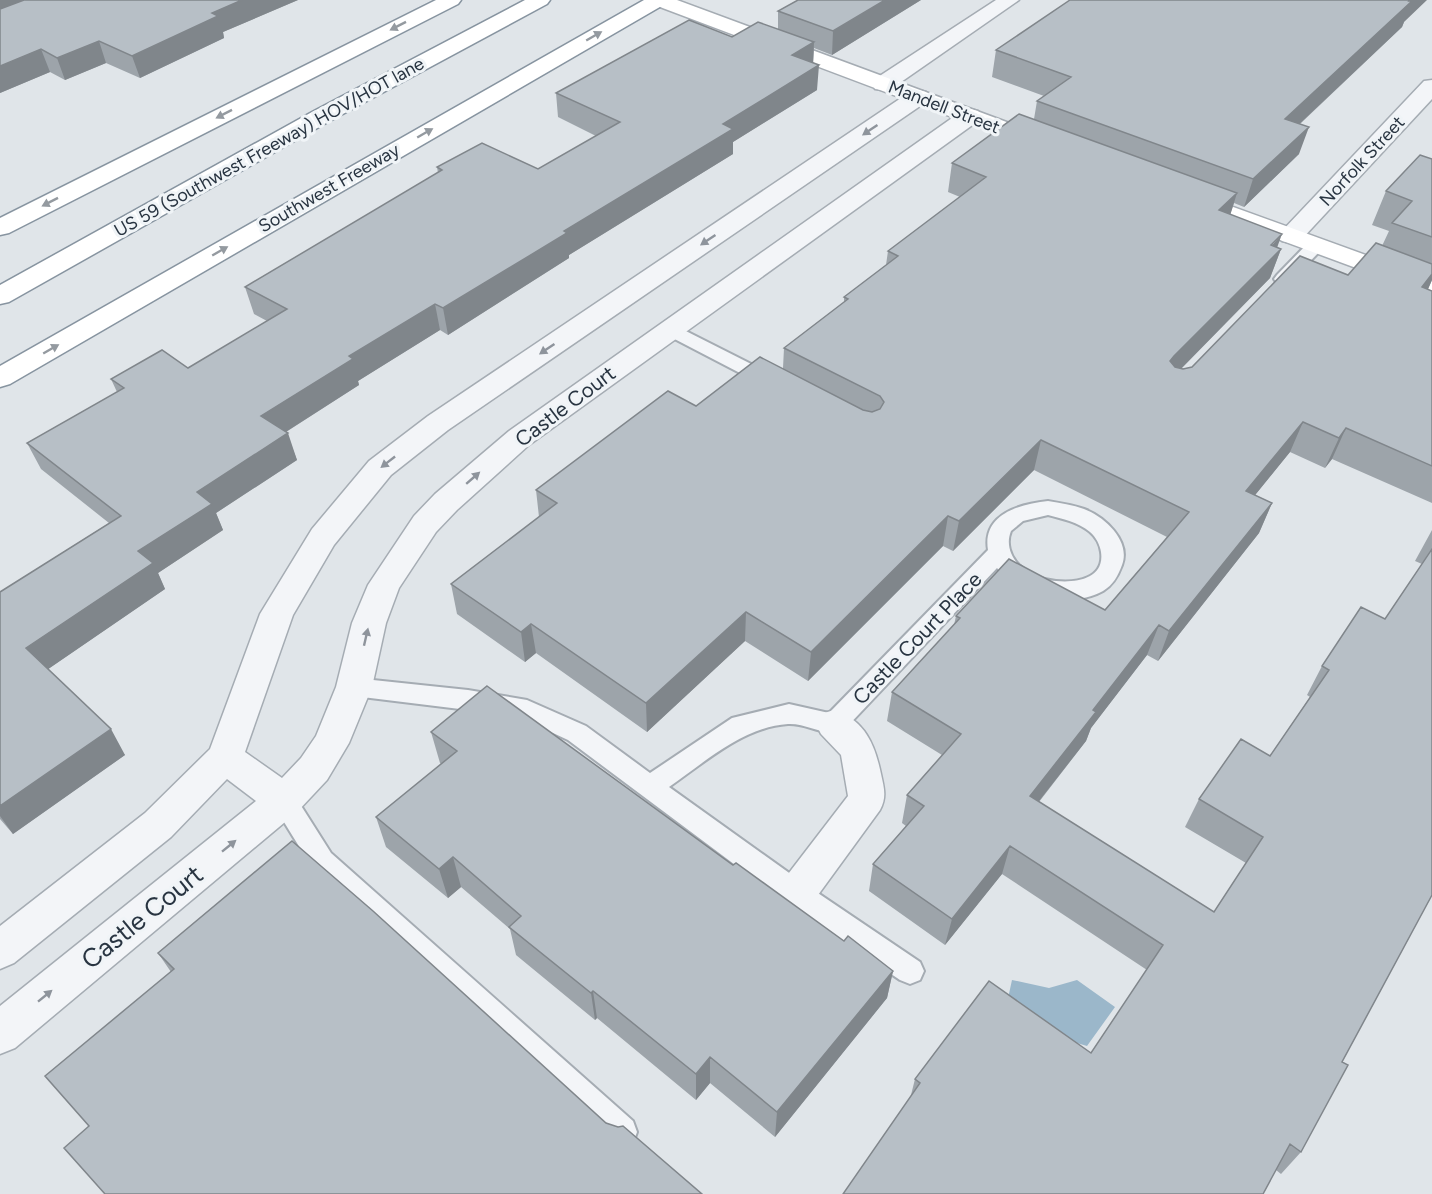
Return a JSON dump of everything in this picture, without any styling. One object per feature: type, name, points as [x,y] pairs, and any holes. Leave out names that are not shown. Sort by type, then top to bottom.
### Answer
[{"type":"main road","points":[[0,228],[451,0]]},
{"type":"main road","name":"US 59 (Southwest Freeway) HOV/HOT lane","points":[[0,296],[320,117],[540,0]]},
{"type":"main road","name":"Mandell Street","points":[[658,0],[1058,149]]},
{"type":"main road","name":"Southwest Freeway","points":[[0,378],[658,0]]},
{"type":"main road","points":[[1169,191],[1432,288]]},
{"type":"street","points":[[884,84],[1009,0]]},
{"type":"street","name":"Norfolk Street","points":[[1291,236],[1432,86]]},
{"type":"street","points":[[0,950],[158,825],[225,757],[277,614],[323,537],[380,468],[448,416],[918,97]]},
{"type":"street","name":"Castle Court","points":[[0,1033],[284,801],[314,769],[331,742],[354,687],[369,623],[384,585],[425,524],[446,502],[519,438],[970,116]]},
{"type":"street","points":[[796,894],[867,799],[858,749],[834,724]]},
{"type":"street","points":[[225,757],[284,801]]},
{"type":"lane","points":[[1268,294],[1316,246]]},
{"type":"lane","points":[[670,329],[784,389]]},
{"type":"lane","name":"Castle Court Place","points":[[1048,507],[1067,510],[1093,522],[1110,540],[1115,554],[1113,567],[1104,578],[1092,586],[1074,591],[1054,590],[1035,585],[1018,576],[1006,565],[999,552],[997,538],[1002,525],[1014,515],[1029,509],[1048,507]]},
{"type":"lane","name":"Castle Court Place","points":[[834,724],[999,552]]},
{"type":"lane","points":[[354,687],[468,700],[527,710],[578,733],[796,894],[910,971]]},
{"type":"lane","points":[[650,786],[741,725],[789,714],[834,724]]},
{"type":"lane","points":[[284,801],[322,861],[622,1132]]},
{"type":"water","points":[[1012,980],[1049,988],[1077,980],[1115,1007],[1087,1046],[1003,1021]]},
{"type":"building","points":[[24,0],[242,0],[212,13],[218,16],[132,56],[99,41],[57,58],[41,49],[0,66],[0,9]]},
{"type":"building","points":[[798,0],[885,0],[833,31],[778,11]]},
{"type":"building","points":[[1070,0],[1412,1],[1285,119],[1309,127],[1253,179],[1037,101],[1071,77],[996,50]]},
{"type":"building","points":[[689,20],[732,37],[758,22],[814,42],[792,55],[819,65],[723,124],[733,129],[564,231],[567,233],[443,308],[435,304],[349,356],[353,359],[261,416],[288,433],[197,492],[212,504],[138,551],[153,563],[26,648],[111,729],[0,806],[0,592],[121,516],[27,443],[124,388],[111,379],[162,350],[188,368],[287,309],[245,287],[442,170],[437,167],[482,143],[538,169],[620,122],[556,93]]},
{"type":"building","points":[[1019,114],[1237,193],[1219,210],[1282,234],[1271,245],[1281,249],[1174,356],[1170,361],[1175,367],[1183,369],[1192,367],[1300,256],[1348,275],[1376,243],[1432,264],[1432,274],[1422,287],[1432,291],[1432,466],[1346,428],[1339,438],[1303,422],[1246,491],[1272,503],[1169,631],[1159,625],[1093,710],[1096,712],[1030,796],[1214,912],[1263,837],[1199,799],[1241,739],[1270,756],[1329,670],[1322,666],[1361,607],[1385,619],[1432,549],[1432,895],[1342,1062],[1348,1065],[1301,1152],[1290,1144],[1263,1194],[843,1194],[920,1083],[915,1079],[989,981],[1091,1053],[1163,945],[1010,846],[952,919],[873,864],[924,806],[907,795],[961,734],[892,692],[960,618],[956,616],[1009,559],[1105,610],[1189,512],[1041,440],[959,521],[948,516],[811,652],[746,612],[646,703],[531,624],[521,632],[451,584],[557,503],[536,490],[668,391],[696,406],[760,357],[863,410],[872,412],[880,409],[884,402],[880,396],[784,348],[848,299],[844,297],[898,256],[888,251],[986,177],[952,163]]},
{"type":"building","points":[[1420,155],[1432,159],[1432,237],[1392,223],[1412,201],[1386,191]]},
{"type":"building","points":[[487,686],[733,865],[736,863],[844,941],[848,936],[893,971],[777,1112],[710,1057],[696,1074],[509,927],[521,916],[453,857],[439,869],[376,817],[457,751],[431,732]]},
{"type":"building","points":[[292,841],[373,911],[606,1123],[618,1127],[623,1126],[702,1194],[105,1194],[64,1148],[89,1126],[45,1076],[174,969],[158,953]]}]
